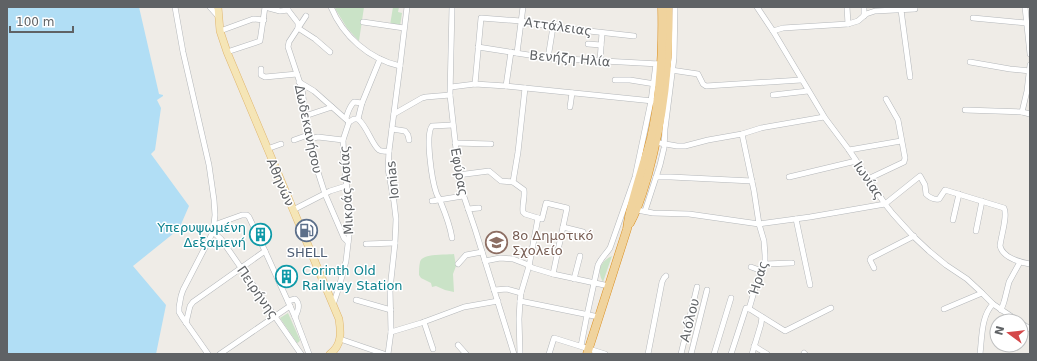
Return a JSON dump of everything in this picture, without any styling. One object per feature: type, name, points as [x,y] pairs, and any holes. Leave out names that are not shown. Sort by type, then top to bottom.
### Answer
[{"type":"highway","points":[[585,350],[599,317],[622,246],[638,177],[661,101],[657,84],[664,67],[662,7]]},
{"type":"highway","points":[[627,229],[641,211],[659,128],[664,67],[669,42],[668,7]]},
{"type":"main road","name":"Αθηνών","points":[[218,7],[220,31],[227,52],[339,319],[341,333],[334,353]]},
{"type":"street","points":[[175,7],[183,52],[212,182],[214,200],[213,232],[183,290],[180,299],[179,312],[208,354]]},
{"type":"street","points":[[210,7],[218,16]]},
{"type":"street","points":[[227,52],[260,41],[266,7],[280,11],[288,8],[298,23],[298,28],[315,39],[330,52]]},
{"type":"street","points":[[331,7],[347,33],[359,46],[380,59],[400,66]]},
{"type":"street","name":"Ionias","points":[[388,354],[391,332],[390,289],[396,219],[388,169],[407,7]]},
{"type":"street","name":"Εφύρας","points":[[452,7],[450,95],[458,175],[514,354]]},
{"type":"street","points":[[506,86],[523,7]]},
{"type":"street","points":[[664,67],[675,44],[675,7]]},
{"type":"street","name":"Ιωνίας","points":[[757,7],[824,117],[849,150],[885,204],[914,236],[940,260],[967,279],[993,304],[1006,313]]},
{"type":"street","points":[[847,7],[848,24]]},
{"type":"street","points":[[864,7],[864,16]]},
{"type":"street","points":[[773,31],[783,28],[848,24],[858,21],[870,12],[915,9],[915,7]]},
{"type":"street","points":[[1025,7],[1030,54]]},
{"type":"street","points":[[901,10],[910,77]]},
{"type":"street","name":"Δωδεκανήσου","points":[[306,16],[288,44],[288,47],[302,89],[305,116],[316,166],[325,194],[344,238],[348,242]]},
{"type":"street","name":"Αττάλειας","points":[[478,47],[481,18],[521,21],[554,27],[634,36]]},
{"type":"street","points":[[973,18],[1026,23]]},
{"type":"street","points":[[220,31],[253,19],[264,20]]},
{"type":"street","points":[[363,22],[404,28]]},
{"type":"street","points":[[548,58],[554,27]]},
{"type":"street","points":[[600,61],[602,33]]},
{"type":"street","points":[[588,44],[601,45]]},
{"type":"street","points":[[475,84],[478,47]]},
{"type":"street","name":"Βενήζη Ηλία","points":[[478,47],[548,58],[664,67],[698,74],[703,84],[706,86],[801,80]]},
{"type":"street","points":[[358,119],[362,103],[380,59]]},
{"type":"street","points":[[970,62],[1030,71]]},
{"type":"street","points":[[1022,112],[1030,65]]},
{"type":"street","points":[[261,69],[261,75],[265,77],[297,74]]},
{"type":"street","points":[[615,80],[630,80],[657,84]]},
{"type":"street","points":[[300,82],[314,91],[348,120],[358,119],[365,126],[377,148],[382,151],[389,152]]},
{"type":"street","points":[[451,87],[475,84],[506,86],[661,101]]},
{"type":"street","points":[[513,182],[525,88]]},
{"type":"street","points":[[773,95],[808,91]]},
{"type":"street","points":[[570,107],[572,93]]},
{"type":"street","points":[[394,114],[422,98],[450,95]]},
{"type":"street","points":[[868,179],[904,162],[905,158],[898,120],[886,99]]},
{"type":"street","points":[[585,350],[587,315],[598,265],[600,260],[606,254],[611,243],[638,177],[644,139],[661,101]]},
{"type":"street","points":[[661,101],[662,154],[656,178],[641,211],[653,213],[689,214],[759,224],[885,204],[920,176],[925,185],[926,194],[936,200],[940,199],[945,190],[1004,208],[1005,217],[1000,246],[1003,252],[1020,262],[1030,264]]},
{"type":"street","name":"Μικράς Ασίας","points":[[333,306],[346,261],[350,227],[343,140],[349,109],[354,102],[362,103]]},
{"type":"street","points":[[305,116],[332,107]]},
{"type":"street","points":[[965,110],[1022,112],[1030,114]]},
{"type":"street","points":[[662,143],[684,146],[742,134],[761,128],[824,117]]},
{"type":"street","points":[[452,238],[449,223],[436,193],[432,176],[429,132],[432,126],[453,126]]},
{"type":"street","points":[[392,129],[405,131],[409,140]]},
{"type":"street","name":"Ήρας","points":[[731,354],[756,284],[765,264],[764,240],[759,224],[742,134]]},
{"type":"street","points":[[294,140],[309,137],[343,140]]},
{"type":"street","points":[[849,150],[901,141]]},
{"type":"street","points":[[455,143],[490,144]]},
{"type":"street","points":[[267,149],[281,144]]},
{"type":"street","points":[[789,177],[856,161]]},
{"type":"street","points":[[458,175],[489,171],[501,181],[513,182],[524,190],[523,212],[538,218],[542,219],[546,202],[567,208],[553,274]]},
{"type":"street","points":[[656,178],[670,176],[752,181]]},
{"type":"street","points":[[293,210],[325,194],[346,186]]},
{"type":"street","points":[[953,220],[960,194]]},
{"type":"street","points":[[432,201],[464,196]]},
{"type":"street","points":[[976,231],[982,201]]},
{"type":"street","points":[[468,209],[478,208]]},
{"type":"street","points":[[214,225],[242,215],[247,215],[249,217],[289,304],[309,354]]},
{"type":"street","points":[[520,354],[519,319],[521,293],[529,266],[538,218]]},
{"type":"street","points":[[796,219],[810,285]]},
{"type":"street","points":[[563,227],[583,232]]},
{"type":"street","name":"Πειρήνης","points":[[213,232],[221,239],[301,354]]},
{"type":"street","points":[[874,268],[870,260],[871,258],[914,236]]},
{"type":"street","points":[[366,244],[395,243]]},
{"type":"street","points":[[611,243],[622,246]]},
{"type":"street","points":[[186,323],[190,306],[193,302],[265,251]]},
{"type":"street","points":[[458,264],[466,255],[482,252]]},
{"type":"street","points":[[574,279],[580,256]]},
{"type":"street","points":[[485,261],[506,258],[553,274],[609,286]]},
{"type":"street","points":[[1001,310],[1009,282],[1020,262]]},
{"type":"street","points":[[765,264],[792,263]]},
{"type":"street","points":[[751,267],[762,271]]},
{"type":"street","points":[[648,354],[662,282],[666,276]]},
{"type":"street","name":"Αιόλου","points":[[681,354],[697,287]]},
{"type":"street","points":[[494,290],[507,289],[521,293]]},
{"type":"street","points":[[691,354],[707,290]]},
{"type":"street","points":[[944,309],[982,293]]},
{"type":"street","points":[[714,354],[731,298]]},
{"type":"street","points":[[220,354],[275,316],[295,299],[298,302],[298,313],[295,318]]},
{"type":"street","points":[[356,300],[390,310]]},
{"type":"street","points":[[391,332],[424,322],[464,307],[498,301]]},
{"type":"street","points":[[520,301],[599,317]]},
{"type":"street","points":[[980,354],[986,315],[989,308],[993,304]]},
{"type":"street","points":[[747,309],[785,331],[831,308]]},
{"type":"street","points":[[752,354],[762,317]]},
{"type":"street","points":[[424,322],[433,348]]},
{"type":"street","points":[[549,354],[554,338],[585,350],[604,354]]},
{"type":"street","points":[[340,339],[384,354]]},
{"type":"street","points":[[458,345],[466,354]]},
{"type":"street","points":[[754,346],[767,354]]},
{"type":"green space","points":[[335,7],[364,7],[359,41],[347,28]]},
{"type":"green space","points":[[393,7],[399,7],[398,12],[402,13],[400,26],[390,25]]},
{"type":"green space","points":[[454,254],[456,266],[453,274],[454,292],[436,286],[432,287],[431,283],[421,278],[419,275],[420,262],[425,257]]},
{"type":"green space","points":[[612,256],[603,282],[600,274],[602,263]]},
{"type":"green space","points":[[288,313],[300,340],[297,343],[280,318]]},
{"type":"water","points":[[7,7],[139,7],[159,94],[163,95],[157,100],[161,108],[155,150],[151,154],[189,206],[179,229],[133,266],[166,305],[156,354],[7,354]]},
{"type":"place","name":"SHELL","points":[[307,230]]},
{"type":"place","name":"Υπερυψωμένη Δεξαμενή","points":[[261,234]]},
{"type":"place","name":"8ο Δημοτικό Σχολείο","points":[[496,242]]},
{"type":"place","name":"Corinth Old Railway Station","points":[[287,277]]}]
